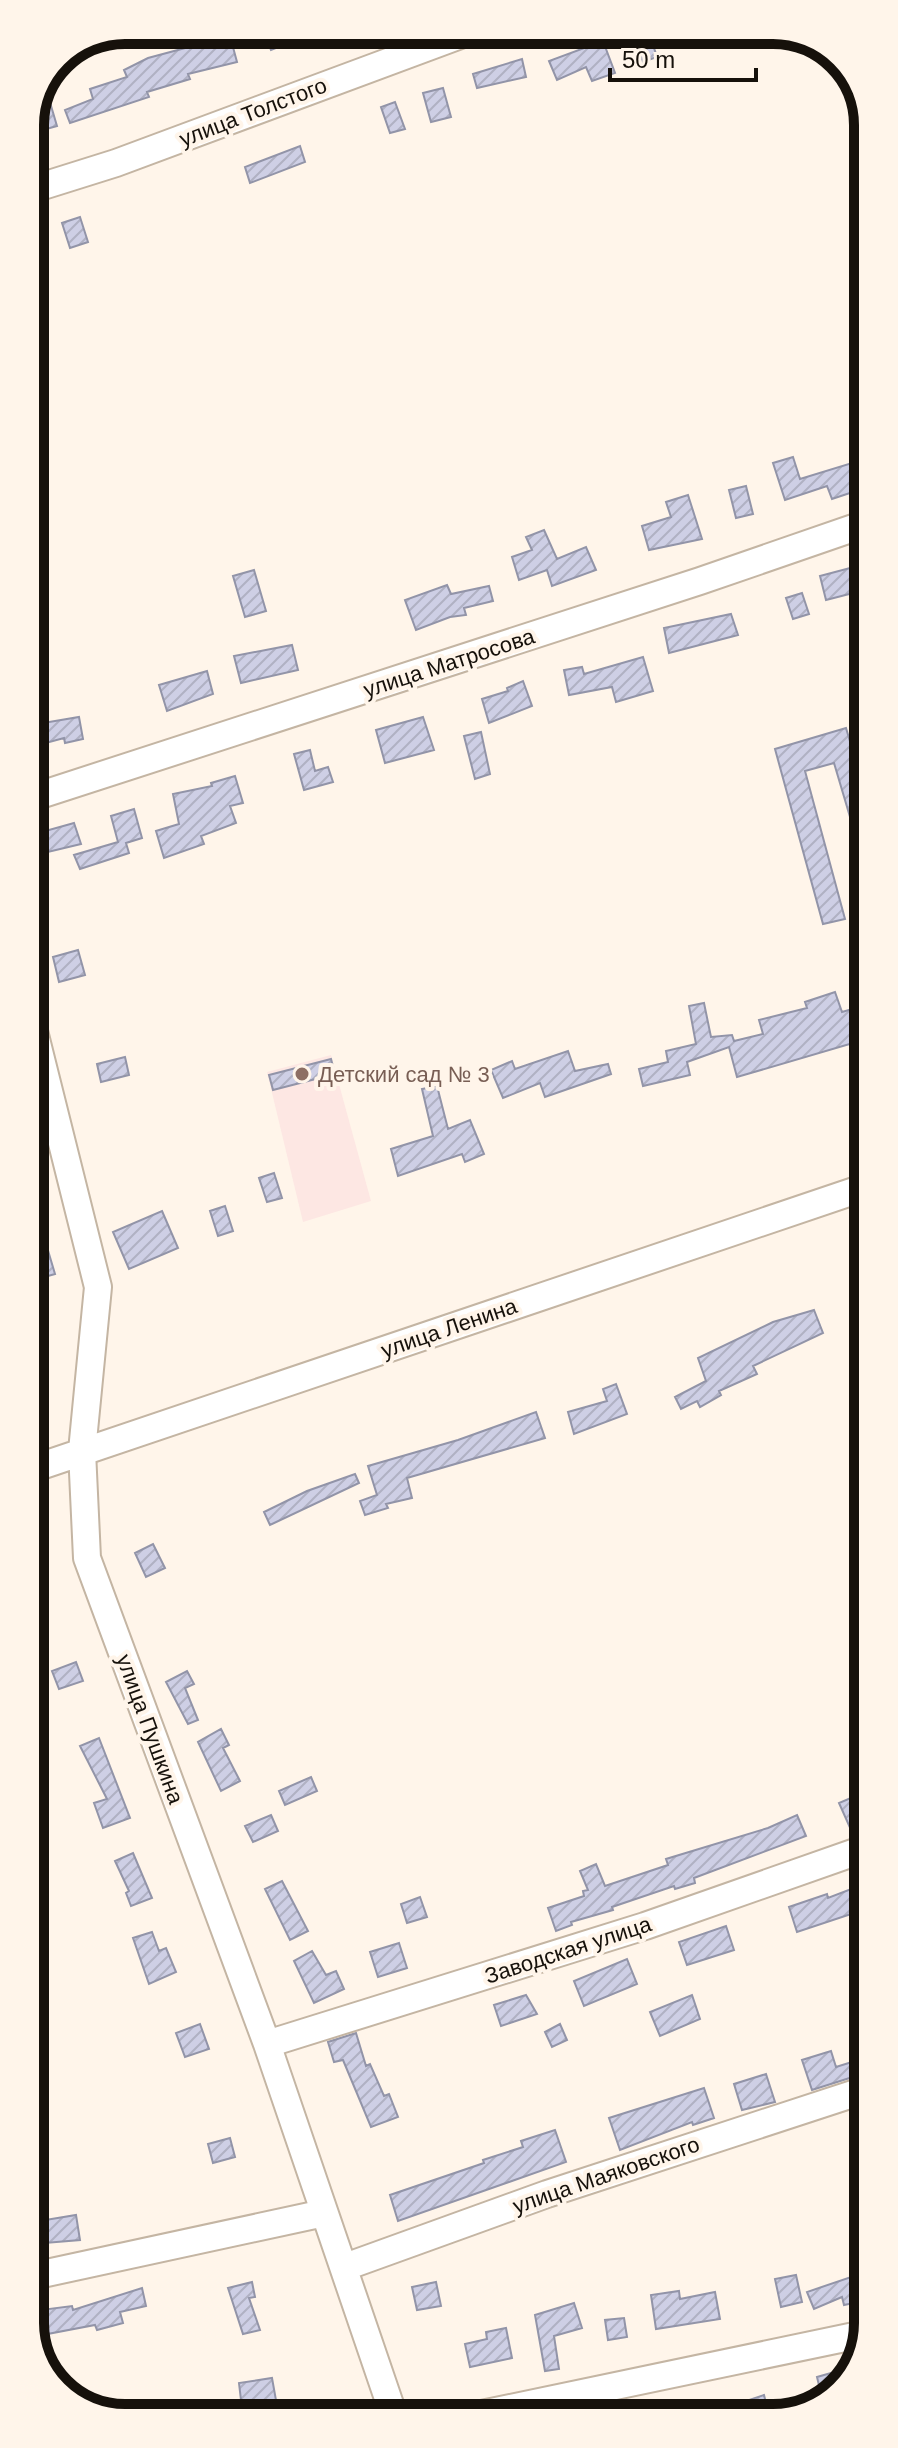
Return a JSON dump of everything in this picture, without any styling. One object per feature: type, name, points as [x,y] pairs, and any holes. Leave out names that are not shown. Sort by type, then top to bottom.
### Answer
[{"type":"street","name":"улица Толстого","points":[[44,186],[116,163],[436,44]]},
{"type":"street","name":"улица Матросова","points":[[44,794],[700,581],[854,528]]},
{"type":"street","name":"улица Пушкина","points":[[44,1071],[98,1287],[82,1451],[87,1558],[267,2044],[390,2404]]},
{"type":"street","name":"улица Ленина","points":[[44,1465],[854,1191]]},
{"type":"street","name":"Заводская улица","points":[[267,2044],[645,1926],[854,1853]]},
{"type":"street","name":"улица Маяковского","points":[[345,2267],[547,2194],[854,2094]]},
{"type":"street","points":[[44,2274],[324,2213]]},
{"type":"street","points":[[529,2404],[852,2336]]},
{"type":"shaded area","points":[[331,1055],[371,1201],[303,1222],[267,1072]]},
{"type":"building","points":[[200,44],[232,44],[237,62],[188,74],[190,79],[147,92],[149,97],[70,123],[65,110],[93,99],[90,89],[127,77],[124,70],[148,58]]},
{"type":"building","points":[[269,44],[286,44],[271,50]]},
{"type":"building","points":[[595,44],[604,44],[615,73],[592,81],[586,67],[557,80],[549,61]]},
{"type":"building","points":[[636,44],[660,44],[653,45],[657,57],[643,62]]},
{"type":"building","points":[[522,59],[526,77],[477,88],[473,74]]},
{"type":"building","points":[[443,88],[451,117],[431,122],[423,93]]},
{"type":"building","points":[[49,99],[57,126],[44,130],[44,120]]},
{"type":"building","points":[[395,102],[405,129],[390,133],[381,107]]},
{"type":"building","points":[[300,146],[305,162],[250,183],[245,167]]},
{"type":"building","points":[[80,217],[88,242],[70,248],[62,223]]},
{"type":"building","points":[[793,457],[800,479],[854,462],[854,492],[832,499],[827,486],[785,500],[773,463]]},
{"type":"building","points":[[746,486],[753,514],[736,518],[729,490]]},
{"type":"building","points":[[688,495],[702,539],[649,550],[642,526],[671,517],[666,502]]},
{"type":"building","points":[[544,530],[557,559],[586,547],[596,570],[552,586],[547,570],[519,580],[512,557],[532,550],[526,537]]},
{"type":"building","points":[[854,567],[854,593],[826,600],[820,576]]},
{"type":"building","points":[[254,570],[266,611],[245,617],[233,576]]},
{"type":"building","points":[[447,585],[451,594],[489,586],[493,601],[464,608],[466,615],[450,617],[416,630],[405,600]]},
{"type":"building","points":[[802,593],[809,614],[793,619],[786,598]]},
{"type":"building","points":[[731,614],[738,635],[669,653],[664,628]]},
{"type":"building","points":[[292,645],[298,670],[241,683],[234,656]]},
{"type":"building","points":[[643,657],[653,691],[616,702],[612,687],[569,695],[564,670],[582,667],[584,674]]},
{"type":"building","points":[[207,671],[213,694],[167,711],[159,685]]},
{"type":"building","points":[[523,681],[532,706],[489,723],[482,699],[508,691],[507,688]]},
{"type":"building","points":[[79,717],[83,739],[65,743],[64,738],[44,743],[44,723]]},
{"type":"building","points":[[423,717],[434,750],[385,763],[376,730]]},
{"type":"building","points":[[846,728],[854,755],[854,827],[834,763],[805,771],[845,919],[823,924],[775,749]]},
{"type":"building","points":[[481,732],[490,774],[475,779],[464,736]]},
{"type":"building","points":[[310,750],[315,771],[328,767],[333,782],[304,790],[294,754]]},
{"type":"building","points":[[235,776],[243,803],[230,806],[236,823],[201,836],[204,844],[164,858],[156,831],[179,824],[173,794],[212,786],[211,783]]},
{"type":"building","points":[[134,809],[142,838],[126,843],[129,853],[80,869],[74,855],[118,842],[111,816]]},
{"type":"building","points":[[74,823],[81,844],[44,853],[44,831]]},
{"type":"building","points":[[78,950],[85,975],[59,982],[53,957]]},
{"type":"building","points":[[835,992],[842,1012],[854,1008],[854,1047],[853,1043],[737,1077],[729,1047],[687,1062],[690,1075],[643,1086],[639,1069],[668,1062],[666,1051],[696,1044],[689,1006],[704,1003],[711,1037],[732,1035],[734,1041],[763,1034],[759,1020],[807,1008],[805,1002]]},
{"type":"building","points":[[568,1051],[575,1071],[608,1064],[611,1074],[545,1097],[540,1083],[503,1098],[491,1070],[512,1061],[515,1069]]},
{"type":"building","points":[[125,1057],[129,1075],[101,1082],[97,1064]]},
{"type":"building","name":"Детский сад № 3","points":[[331,1059],[335,1074],[273,1090],[269,1075]]},
{"type":"building","points":[[437,1086],[448,1129],[470,1120],[484,1154],[465,1162],[462,1154],[398,1176],[391,1149],[433,1136],[422,1089]]},
{"type":"building","points":[[274,1173],[282,1198],[267,1202],[259,1178]]},
{"type":"building","points":[[225,1206],[233,1231],[218,1236],[210,1211]]},
{"type":"building","points":[[162,1211],[178,1248],[129,1269],[113,1232]]},
{"type":"building","points":[[44,1237],[55,1274],[44,1277]]},
{"type":"building","points":[[814,1310],[823,1333],[753,1366],[757,1374],[719,1391],[721,1395],[700,1407],[697,1401],[681,1409],[675,1397],[706,1381],[698,1358],[773,1322]]},
{"type":"building","points":[[616,1384],[627,1414],[574,1434],[568,1412],[607,1401],[603,1389]]},
{"type":"building","points":[[536,1412],[545,1438],[407,1478],[412,1498],[386,1504],[388,1508],[365,1515],[360,1501],[377,1495],[368,1466],[458,1440]]},
{"type":"building","points":[[355,1474],[359,1483],[270,1525],[264,1512],[307,1491]]},
{"type":"building","points":[[153,1544],[165,1568],[146,1577],[135,1553]]},
{"type":"building","points":[[76,1662],[83,1681],[59,1689],[52,1671]]},
{"type":"building","points":[[187,1671],[194,1684],[185,1688],[198,1720],[188,1724],[166,1682]]},
{"type":"building","points":[[221,1729],[229,1745],[223,1748],[240,1781],[221,1791],[198,1742]]},
{"type":"building","points":[[99,1738],[130,1818],[103,1828],[94,1803],[107,1799],[80,1746]]},
{"type":"building","points":[[311,1777],[317,1791],[285,1805],[279,1791]]},
{"type":"building","points":[[854,1797],[854,1828],[851,1830],[839,1803]]},
{"type":"building","points":[[271,1815],[278,1831],[253,1842],[245,1826]]},
{"type":"building","points":[[797,1815],[806,1836],[694,1878],[695,1883],[675,1889],[674,1886],[612,1907],[613,1910],[571,1922],[572,1925],[556,1931],[548,1908],[584,1896],[583,1891],[588,1890],[580,1871],[596,1864],[605,1886],[668,1865],[666,1859],[768,1828]]},
{"type":"building","points":[[133,1853],[152,1898],[131,1906],[126,1893],[129,1891],[115,1861]]},
{"type":"building","points":[[282,1881],[308,1931],[290,1940],[265,1889]]},
{"type":"building","points":[[854,1888],[854,1913],[797,1932],[789,1907],[827,1894],[828,1898]]},
{"type":"building","points":[[420,1897],[427,1917],[407,1923],[401,1904]]},
{"type":"building","points":[[726,1926],[734,1950],[687,1965],[679,1942]]},
{"type":"building","points":[[152,1932],[159,1951],[166,1948],[176,1972],[149,1984],[133,1938]]},
{"type":"building","points":[[399,1943],[407,1968],[378,1977],[370,1952]]},
{"type":"building","points":[[312,1951],[326,1975],[336,1971],[344,1989],[314,2003],[294,1961]]},
{"type":"building","points":[[627,1959],[637,1984],[584,2006],[574,1981]]},
{"type":"building","points":[[526,1995],[537,2014],[501,2026],[494,2005]]},
{"type":"building","points":[[692,1995],[700,2019],[660,2036],[650,2012]]},
{"type":"building","points":[[200,2024],[209,2049],[185,2057],[176,2033]]},
{"type":"building","points":[[560,2024],[567,2040],[552,2047],[545,2032]]},
{"type":"building","points":[[356,2033],[366,2066],[370,2064],[384,2096],[389,2094],[398,2117],[371,2127],[343,2060],[334,2062],[328,2042]]},
{"type":"building","points":[[831,2051],[836,2067],[854,2061],[854,2077],[812,2090],[802,2060]]},
{"type":"building","points":[[766,2074],[775,2102],[742,2110],[734,2084]]},
{"type":"building","points":[[704,2088],[714,2118],[693,2125],[692,2122],[620,2150],[609,2118]]},
{"type":"building","points":[[555,2130],[566,2162],[398,2221],[390,2195],[484,2163],[483,2160],[523,2147],[521,2141]]},
{"type":"building","points":[[230,2138],[235,2157],[213,2163],[208,2144]]},
{"type":"building","points":[[76,2215],[80,2240],[44,2243],[44,2220]]},
{"type":"building","points":[[796,2275],[802,2302],[781,2307],[775,2279]]},
{"type":"building","points":[[854,2276],[854,2303],[844,2305],[842,2297],[814,2309],[807,2292]]},
{"type":"building","points":[[252,2282],[255,2297],[249,2298],[260,2330],[243,2334],[228,2288]]},
{"type":"building","points":[[436,2282],[441,2306],[417,2310],[412,2287]]},
{"type":"building","points":[[142,2288],[146,2306],[120,2312],[123,2323],[97,2330],[95,2325],[45,2334],[44,2310],[72,2306],[73,2310]]},
{"type":"building","points":[[679,2291],[680,2299],[715,2292],[720,2319],[656,2329],[651,2295]]},
{"type":"building","points":[[574,2303],[582,2328],[554,2336],[559,2369],[545,2371],[535,2315]]},
{"type":"building","points":[[624,2318],[627,2337],[608,2340],[605,2320]]},
{"type":"building","points":[[506,2328],[512,2358],[470,2367],[465,2344],[487,2339],[486,2332]]},
{"type":"building","points":[[831,2373],[832,2377],[820,2389],[817,2377]]},
{"type":"building","points":[[272,2378],[277,2404],[241,2404],[239,2383]]},
{"type":"building","points":[[764,2395],[766,2404],[737,2404]]},
{"type":"place","name":"Детский сад № 3","points":[[302,1074]]}]
